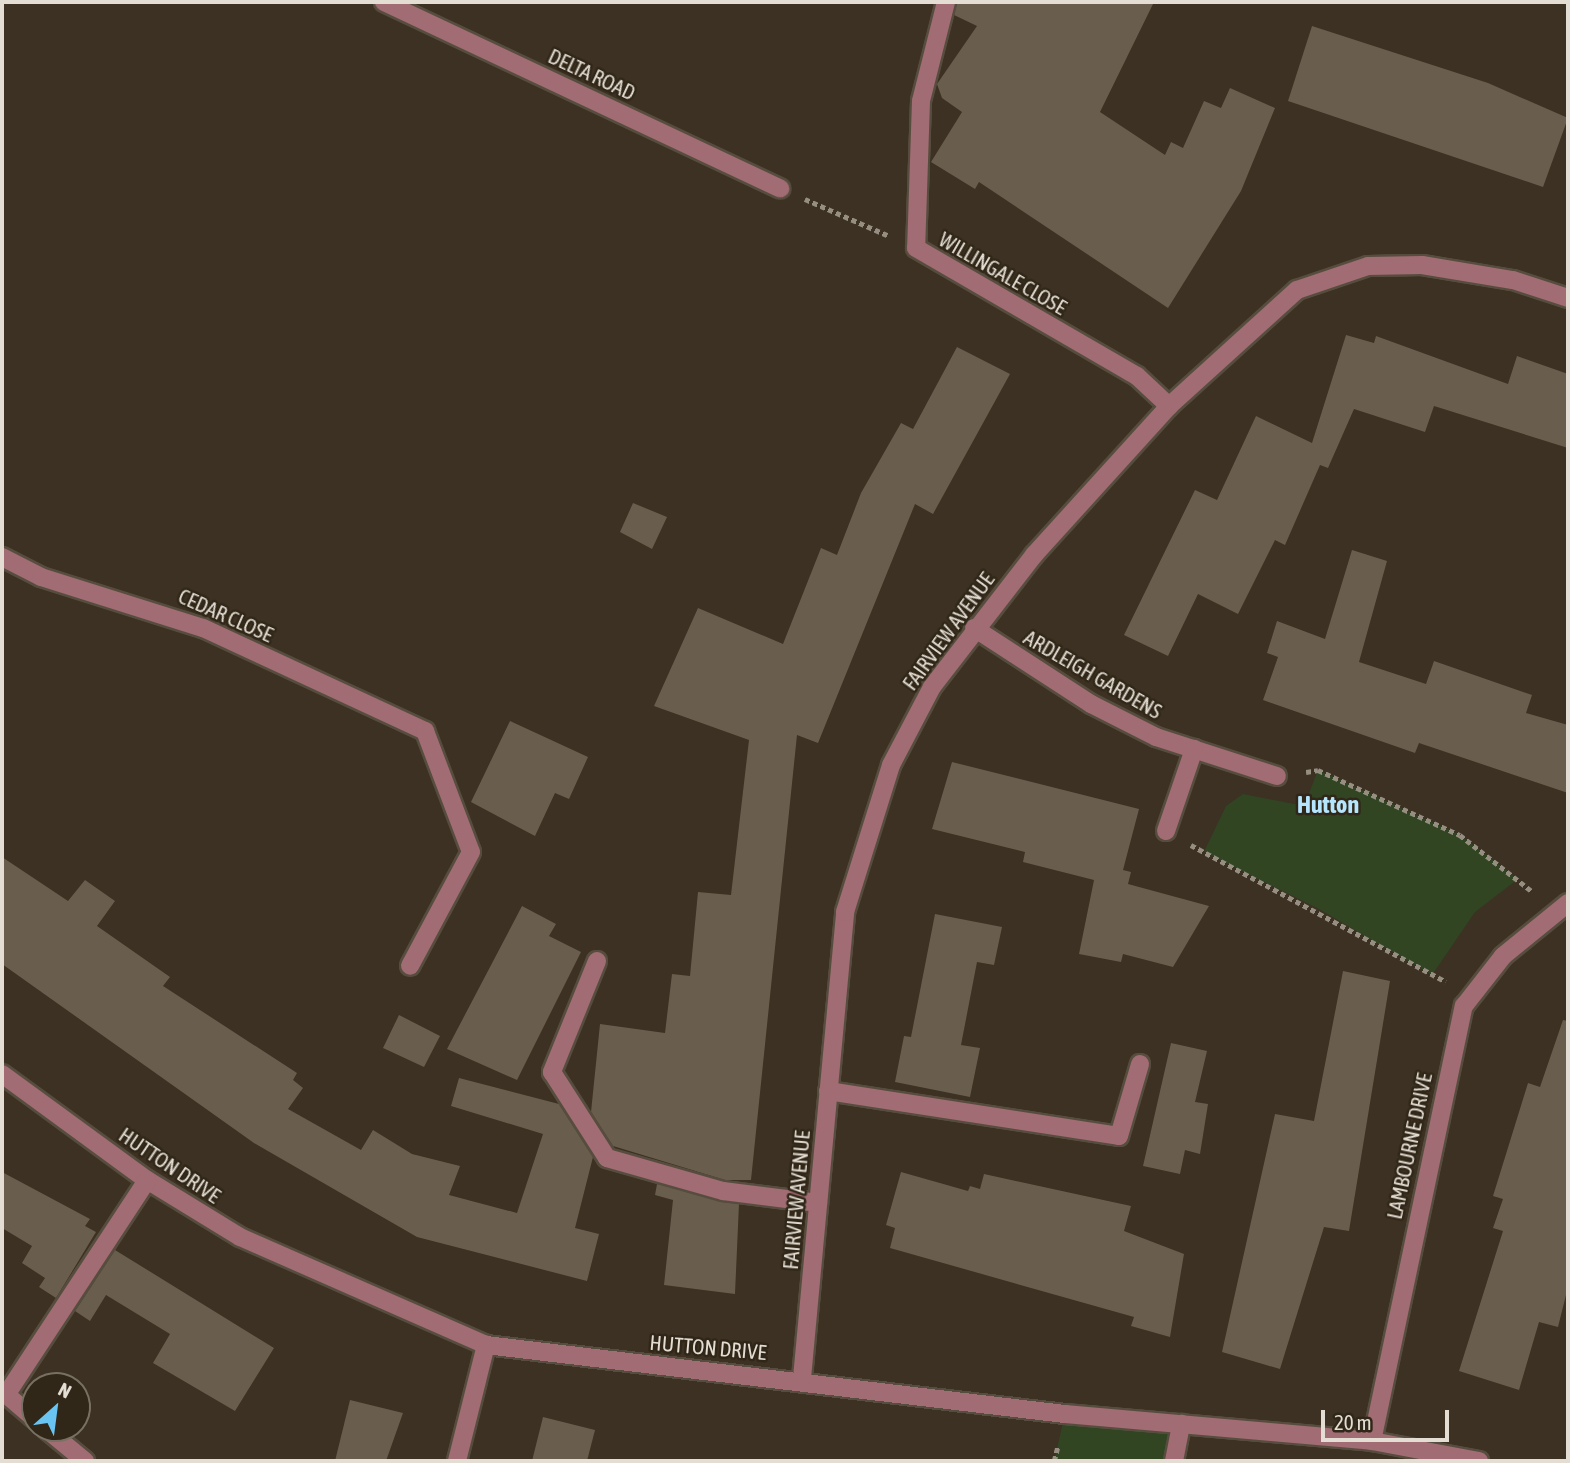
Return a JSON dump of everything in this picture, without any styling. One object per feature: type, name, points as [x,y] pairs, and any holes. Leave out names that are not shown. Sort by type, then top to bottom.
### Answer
[{"type":"street","name":"DELTA ROAD","points":[[384,2],[780,188]]},
{"type":"street","name":"WILLINGALE CLOSE","points":[[946,2],[921,101],[916,248],[1137,376],[1169,406]]},
{"type":"street","name":"FAIRVIEW AVENUE","points":[[802,1378],[845,912],[864,839],[909,724],[974,628],[1169,406],[1297,290],[1368,266],[1435,267],[1513,280],[1568,298]]},
{"type":"street","name":"CEDAR CLOSE","points":[[2,558],[41,577],[203,628],[425,731],[471,852],[410,966]]},
{"type":"street","name":"ARDLEIGH GARDENS","points":[[974,628],[1091,704],[1194,750],[1277,776]]},
{"type":"street","points":[[1166,831],[1194,750]]},
{"type":"street","name":"LAMBOURNE DRIVE","points":[[1372,1441],[1452,1051],[1470,994],[1562,907]]},
{"type":"street","points":[[597,961],[552,1072],[607,1158],[723,1191],[818,1203]]},
{"type":"street","points":[[828,1091],[1119,1136],[1140,1064]]},
{"type":"street","name":"HUTTON DRIVE","points":[[2,1074],[147,1180],[320,1277],[486,1345],[802,1378],[1181,1424],[1372,1441],[1479,1461]]},
{"type":"street","points":[[21,1407],[4,1393],[147,1180]]},
{"type":"street","points":[[457,1461],[486,1345]]},
{"type":"street","points":[[1174,1461],[1181,1424]]},
{"type":"street","points":[[62,1442],[85,1461]]},
{"type":"path","points":[[780,188],[916,248]]},
{"type":"path","points":[[1277,776],[1318,770],[1460,835],[1562,907]]},
{"type":"path","points":[[1166,831],[1470,994]]},
{"type":"green space","points":[[1318,770],[1460,835],[1518,879],[1475,912],[1432,975],[1319,909],[1204,852],[1226,806],[1243,794],[1304,806]]},
{"type":"green space","points":[[1065,1414],[1181,1424],[1174,1461],[1054,1461]]},
{"type":"building","points":[[957,2],[1154,2],[1100,112],[1165,155],[1171,142],[1183,148],[1204,101],[1221,108],[1230,88],[1275,108],[1241,191],[1168,308],[979,182],[975,189],[931,162],[962,112],[942,98],[937,84],[977,26],[954,15]]},
{"type":"building","points":[[1312,26],[1488,83],[1568,118],[1543,187],[1288,101]]},
{"type":"building","points":[[1346,335],[1374,343],[1376,336],[1508,384],[1517,356],[1568,374],[1568,448],[1434,406],[1425,432],[1354,409],[1328,468],[1320,465],[1285,545],[1275,540],[1238,614],[1198,594],[1168,656],[1124,635],[1195,490],[1217,500],[1256,416],[1312,443]]},
{"type":"building","points":[[957,347],[1010,374],[933,514],[915,504],[818,743],[797,735],[751,1180],[725,1180],[613,1146],[591,1112],[600,1024],[665,1033],[672,974],[690,976],[698,892],[731,895],[749,740],[654,706],[698,608],[783,644],[821,548],[837,555],[861,493],[901,423],[913,429]]},
{"type":"building","points":[[633,503],[667,517],[652,549],[620,532]]},
{"type":"building","points":[[1352,550],[1387,561],[1359,662],[1426,684],[1434,661],[1532,695],[1526,713],[1568,725],[1568,793],[1419,743],[1415,753],[1263,700],[1278,657],[1267,653],[1277,621],[1325,639]]},
{"type":"building","points":[[510,721],[588,757],[569,799],[555,793],[535,836],[471,802]]},
{"type":"building","points":[[952,762],[1139,809],[1123,870],[1131,872],[1128,884],[1209,906],[1173,967],[1123,954],[1121,962],[1079,954],[1094,880],[1023,862],[1025,852],[932,829]]},
{"type":"building","points":[[2,857],[68,901],[85,880],[115,901],[97,926],[170,977],[163,986],[297,1073],[293,1080],[303,1088],[288,1109],[361,1150],[373,1130],[412,1154],[460,1166],[449,1195],[517,1213],[543,1134],[451,1106],[459,1078],[559,1104],[593,1157],[575,1228],[599,1234],[587,1281],[417,1237],[254,1143],[2,964]]},
{"type":"building","points":[[522,906],[556,924],[549,936],[581,952],[517,1080],[447,1049]]},
{"type":"building","points":[[935,914],[1002,927],[994,965],[977,962],[961,1045],[980,1048],[970,1097],[895,1082],[904,1036],[911,1037]]},
{"type":"building","points":[[1343,971],[1390,981],[1349,1231],[1324,1227],[1280,1369],[1222,1352],[1275,1114],[1314,1121]]},
{"type":"building","points":[[399,1015],[440,1036],[424,1067],[383,1048]]},
{"type":"building","points":[[1563,1020],[1568,1021],[1568,1287],[1558,1327],[1539,1322],[1519,1390],[1459,1371],[1503,1231],[1493,1228],[1503,1199],[1493,1196],[1528,1083],[1540,1087]]},
{"type":"building","points":[[1171,1043],[1207,1051],[1195,1102],[1208,1104],[1200,1154],[1185,1150],[1180,1174],[1143,1166]]},
{"type":"building","points":[[2,1172],[90,1219],[85,1226],[96,1232],[56,1298],[39,1287],[45,1278],[22,1263],[32,1246],[2,1228]]},
{"type":"building","points":[[901,1172],[968,1191],[970,1186],[980,1189],[984,1174],[1131,1206],[1124,1231],[1184,1254],[1170,1337],[1131,1326],[1134,1317],[890,1248],[895,1228],[886,1225]]},
{"type":"building","points":[[657,1184],[739,1204],[735,1294],[664,1285],[673,1200],[655,1195]]},
{"type":"building","points":[[115,1250],[274,1348],[235,1411],[153,1363],[170,1334],[106,1295],[90,1321],[75,1311]]},
{"type":"building","points":[[350,1400],[403,1413],[386,1461],[335,1461]]},
{"type":"building","points":[[543,1417],[595,1430],[587,1461],[532,1461]]},
{"type":"district","name":"Hutton","points":[[1328,805]]}]
